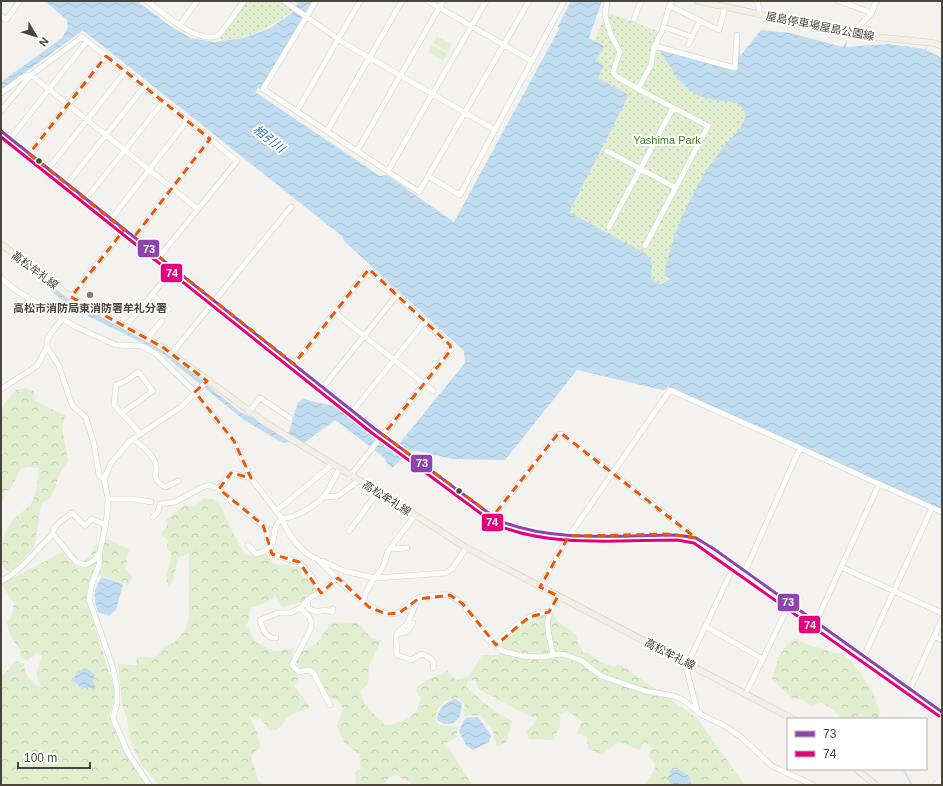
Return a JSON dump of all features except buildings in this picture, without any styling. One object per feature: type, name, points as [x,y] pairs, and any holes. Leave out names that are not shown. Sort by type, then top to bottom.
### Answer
[{"type":"main road","name":"屋島停車場屋島公園線","points":[[698,1],[724,5],[851,34],[934,43],[942,46]]},
{"type":"main road","name":"高松牟礼線","points":[[1,244],[71,297],[125,328],[148,338],[172,353],[249,412],[466,548],[746,693],[791,718]]},
{"type":"main road","points":[[857,770],[876,785]]},
{"type":"street","points":[[1,16],[6,20],[20,2],[18,1]]},
{"type":"street","points":[[180,25],[197,1]]},
{"type":"street","points":[[149,2],[180,25],[200,36],[217,36],[244,1]]},
{"type":"street","points":[[284,1],[338,40],[495,130]]},
{"type":"street","points":[[293,7],[296,1]]},
{"type":"street","points":[[316,1],[305,16],[263,89],[419,192],[529,1]]},
{"type":"street","points":[[297,111],[360,1]]},
{"type":"street","points":[[326,131],[402,1]]},
{"type":"street","points":[[428,1],[532,61]]},
{"type":"street","points":[[357,151],[443,1]]},
{"type":"street","points":[[388,171],[486,1]]},
{"type":"street","points":[[428,176],[460,195],[564,1]]},
{"type":"street","points":[[607,1],[605,14],[610,33],[620,52],[613,69],[614,74],[638,89],[708,126],[645,246]]},
{"type":"street","points":[[634,19],[641,1]]},
{"type":"street","points":[[757,1],[759,14]]},
{"type":"street","points":[[851,34],[872,13],[876,1]]},
{"type":"street","points":[[837,2],[850,3],[872,13]]},
{"type":"street","points":[[638,89],[651,65],[655,46],[664,27],[670,4],[719,30],[724,5]]},
{"type":"street","points":[[688,46],[700,21]]},
{"type":"street","points":[[664,27],[692,37]]},
{"type":"street","points":[[655,46],[735,68],[737,35]]},
{"type":"street","points":[[1,110],[31,75],[82,37],[237,161],[159,257]]},
{"type":"street","points":[[10,139],[87,42]]},
{"type":"street","points":[[29,154],[106,56]]},
{"type":"street","points":[[48,169],[125,72]]},
{"type":"street","points":[[31,75],[173,187],[198,209]]},
{"type":"street","points":[[1,93],[23,77],[31,75]]},
{"type":"street","points":[[67,184],[144,87]]},
{"type":"street","points":[[86,199],[163,102]]},
{"type":"street","points":[[609,227],[673,108]]},
{"type":"street","points":[[110,219],[187,121]]},
{"type":"street","points":[[1,131],[110,219],[215,300],[382,436],[397,445],[493,516],[516,528],[552,535],[667,534],[696,538]]},
{"type":"street","points":[[134,237],[210,139]]},
{"type":"street","points":[[608,151],[676,188]]},
{"type":"street","points":[[172,353],[290,207]]},
{"type":"street","points":[[71,297],[124,230]]},
{"type":"street","points":[[125,328],[174,268]]},
{"type":"street","points":[[294,364],[369,269],[450,345],[451,350],[350,476]]},
{"type":"street","points":[[1,278],[62,319],[116,345],[133,345],[149,349],[156,354],[195,392],[234,441],[251,478],[283,520],[285,527],[297,543],[310,556],[344,571],[375,578],[446,573],[452,569],[466,548]]},
{"type":"street","points":[[152,295],[169,309]]},
{"type":"street","points":[[323,387],[397,295]]},
{"type":"street","points":[[334,312],[433,391]]},
{"type":"street","points":[[1,389],[37,366],[47,347],[49,337],[62,319]]},
{"type":"street","points":[[148,338],[162,321]]},
{"type":"street","points":[[353,411],[425,321]]},
{"type":"street","points":[[47,347],[59,366],[72,405],[86,418],[94,444],[99,474],[104,479],[108,499],[106,525],[100,552],[100,566],[92,583],[89,599],[113,668],[117,696],[113,718],[128,753],[149,785]]},
{"type":"street","points":[[122,413],[153,390],[138,372],[126,381],[116,385],[114,405],[140,433]]},
{"type":"street","points":[[104,479],[111,464],[133,439],[181,407],[207,381]]},
{"type":"street","points":[[540,587],[569,536],[670,390],[942,512]]},
{"type":"street","points":[[249,412],[260,398],[290,418]]},
{"type":"street","points":[[493,516],[557,435],[562,434],[696,538],[745,571],[942,712]]},
{"type":"street","points":[[133,439],[145,448],[156,463],[155,478],[157,481],[165,486],[178,481]]},
{"type":"street","points":[[745,571],[800,448]]},
{"type":"street","points":[[276,511],[332,465]]},
{"type":"street","points":[[248,544],[256,554],[269,548],[273,544],[275,526],[283,520],[314,506],[326,497],[340,469]]},
{"type":"street","points":[[219,488],[231,473],[251,478]]},
{"type":"street","points":[[326,497],[338,496],[358,481]]},
{"type":"street","points":[[816,622],[879,484]]},
{"type":"street","points":[[153,517],[158,512],[160,504],[175,502],[203,486],[209,485],[219,488],[233,503],[263,525],[267,532],[269,548],[272,554],[299,562],[312,577],[321,593]]},
{"type":"street","points":[[348,531],[378,492]]},
{"type":"street","points":[[108,499],[133,499],[151,502]]},
{"type":"street","points":[[864,656],[932,508]]},
{"type":"street","points":[[100,552],[94,560],[86,566],[81,565],[76,562],[54,534],[53,530],[72,514],[85,526],[92,519],[106,525]]},
{"type":"street","points":[[364,602],[365,594],[383,567],[390,549],[415,515]]},
{"type":"street","points":[[1,581],[8,578],[25,564],[38,548],[54,534]]},
{"type":"street","points":[[390,549],[407,548]]},
{"type":"street","points":[[317,559],[369,607],[386,614],[398,613],[418,599],[443,594],[454,597],[462,604],[482,632],[503,651],[522,656],[543,657],[553,654],[566,656],[582,661],[601,676],[644,691],[674,696],[683,700],[698,711],[742,737],[772,766],[813,785]]},
{"type":"street","points":[[698,711],[686,666],[735,564]]},
{"type":"street","points":[[841,567],[942,612]]},
{"type":"street","points":[[276,638],[272,638],[266,634],[260,620],[278,613],[290,613],[302,607],[307,600],[321,593],[337,577]]},
{"type":"street","points":[[553,654],[546,624],[549,612],[558,596]]},
{"type":"street","points":[[418,599],[406,624],[397,634],[397,655],[411,660],[422,654],[430,658],[434,663],[433,668]]},
{"type":"street","points":[[307,600],[308,608],[316,612],[325,610],[332,612],[333,609]]},
{"type":"street","points":[[746,693],[790,603]]},
{"type":"street","points":[[302,607],[302,610],[309,616],[312,622],[311,628],[292,665],[298,672],[309,670],[313,672],[330,705]]},
{"type":"street","points":[[496,645],[507,633],[529,617],[542,612],[549,612]]},
{"type":"street","points":[[910,689],[942,619]]},
{"type":"street","points":[[397,634],[408,631],[413,623]]},
{"type":"street","points":[[705,626],[763,660]]},
{"type":"street","points":[[934,636],[942,640]]},
{"type":"street","points":[[935,785],[942,779]]},
{"type":"highlighted area","points":[[106,56],[210,139],[134,237],[294,364],[369,269],[450,345],[451,350],[383,435],[493,516],[557,435],[562,434],[696,538],[667,534],[569,536],[540,587],[558,596],[549,612],[529,617],[496,645],[463,604],[450,595],[418,599],[399,613],[386,614],[369,607],[338,578],[321,593],[299,562],[272,554],[263,525],[219,489],[231,473],[251,478],[234,441],[195,392],[207,381],[164,348],[71,297],[124,230],[29,154]]},
{"type":"green space","points":[[246,1],[279,1],[293,11],[260,31],[242,37],[222,41],[222,39],[218,38]]},
{"type":"green space","name":"Yashima Park","points":[[606,12],[660,32],[656,47],[736,96],[750,116],[672,278],[664,285],[656,284],[567,212],[629,96],[598,78],[596,61],[604,46],[594,41]]},
{"type":"green space","points":[[437,36],[452,44],[448,52],[433,43]]},
{"type":"green space","points":[[432,45],[447,53],[443,61],[428,52]]},
{"type":"green space","points":[[25,388],[34,391],[35,401],[65,415],[62,427],[68,461],[60,473],[52,496],[41,504],[34,548],[10,573],[3,567],[2,548],[4,537],[13,520],[32,502],[36,493],[39,468],[21,468],[12,486],[5,493],[1,508],[1,456],[4,453],[1,446],[1,409],[16,390]]},
{"type":"green space","points":[[205,498],[218,501],[244,554],[255,557],[265,552],[273,564],[299,567],[303,578],[311,579],[317,592],[301,602],[282,607],[275,595],[266,603],[251,607],[247,625],[255,642],[274,651],[294,648],[292,663],[294,670],[299,677],[294,686],[310,707],[290,715],[277,730],[270,731],[260,718],[250,717],[257,732],[260,747],[251,756],[258,780],[264,785],[236,785],[226,783],[225,785],[159,785],[141,764],[131,743],[127,719],[122,704],[118,664],[137,665],[136,657],[154,658],[164,646],[174,643],[186,629],[189,616],[189,553],[178,558],[173,580],[168,587],[166,576],[172,556],[167,548],[168,541],[161,534],[167,526],[166,519],[185,505],[194,507]]},
{"type":"green space","points":[[108,539],[129,550],[125,569],[132,576],[129,585],[93,573],[87,591],[87,603],[114,687],[114,702],[109,716],[125,753],[146,785],[1,785],[1,678],[16,661],[24,664],[28,676],[33,682],[44,687],[38,680],[37,676],[42,656],[37,652],[27,661],[20,657],[20,649],[12,639],[6,621],[11,619],[14,603],[1,584],[63,552],[77,568],[91,554],[96,544]]},
{"type":"green space","points":[[552,613],[559,623],[576,634],[578,644],[584,653],[591,654],[600,662],[615,667],[618,663],[696,717],[745,785],[645,785],[655,769],[654,762],[649,757],[651,745],[644,742],[640,750],[618,742],[602,755],[588,748],[587,737],[577,733],[582,721],[567,711],[560,715],[560,726],[553,740],[529,739],[526,731],[535,723],[537,717],[529,716],[478,689],[475,680],[468,681],[466,687],[488,706],[512,721],[506,743],[497,746],[492,728],[480,715],[464,716],[465,704],[459,698],[446,701],[440,706],[435,719],[440,725],[457,727],[457,737],[446,743],[473,785],[413,785],[397,775],[390,777],[382,785],[354,785],[356,781],[355,772],[361,769],[359,754],[344,743],[337,725],[343,709],[337,700],[329,697],[316,670],[300,667],[296,662],[302,652],[316,644],[332,622],[358,623],[370,637],[381,641],[369,666],[368,684],[360,690],[365,705],[386,726],[409,718],[413,715],[421,698],[415,690],[419,685],[447,670],[456,680],[469,676],[482,655],[499,655],[500,645],[518,630],[537,617]]},
{"type":"green space","points":[[795,638],[807,644],[838,653],[849,659],[864,678],[873,694],[878,708],[879,718],[840,718],[834,710],[820,702],[812,707],[802,699],[792,698],[772,679],[781,652]]},
{"type":"water","name":"相引川","points":[[45,1],[137,1],[170,26],[191,38],[215,42],[243,38],[270,28],[292,13],[299,1],[312,1],[260,89],[258,88],[255,92],[380,176],[387,175],[454,222],[559,29],[558,26],[571,1],[602,1],[589,38],[604,46],[596,61],[604,65],[598,78],[629,95],[569,212],[646,254],[652,262],[651,277],[658,284],[662,284],[671,279],[664,275],[668,258],[679,225],[693,194],[711,164],[743,124],[746,113],[737,103],[706,98],[698,95],[684,85],[659,49],[735,70],[739,35],[740,56],[761,30],[790,33],[843,47],[847,40],[846,47],[888,44],[925,49],[927,46],[926,50],[942,58],[942,510],[668,386],[665,390],[662,390],[577,370],[505,460],[452,459],[413,450],[392,468],[386,462],[385,458],[335,420],[304,443],[298,440],[283,443],[244,420],[163,354],[69,305],[41,283],[43,280],[76,303],[147,340],[171,355],[240,412],[263,423],[280,435],[289,432],[298,402],[304,399],[340,408],[394,450],[465,363],[464,351],[344,241],[343,237],[85,32],[82,31],[1,90],[1,82],[62,38],[68,27],[67,20]]},
{"type":"water","points":[[102,577],[123,584],[116,610],[109,616],[98,612],[95,602],[95,590]]},
{"type":"water","points":[[87,669],[95,675],[92,679],[96,688],[93,691],[92,688],[82,688],[73,681],[77,671]]},
{"type":"water","points":[[455,699],[462,703],[460,716],[454,723],[444,724],[437,720],[442,706]]},
{"type":"water","points":[[478,717],[491,735],[489,742],[473,750],[466,745],[459,731],[465,718]]},
{"type":"water","points":[[679,769],[690,777],[691,785],[671,785],[668,778],[670,771]]},
{"type":"waterway","points":[[904,770],[912,785]]},
{"type":"transit line","name":"73","points":[[1,131],[375,429],[498,520],[518,527],[562,535],[677,535],[696,538],[714,549],[942,712]]},
{"type":"transit line","name":"74","points":[[1,137],[372,433],[495,524],[516,532],[561,540],[677,540],[694,543],[939,716]]},
{"type":"place","name":"高松市消防局東消防署牟礼分署","points":[[90,295]]}]
